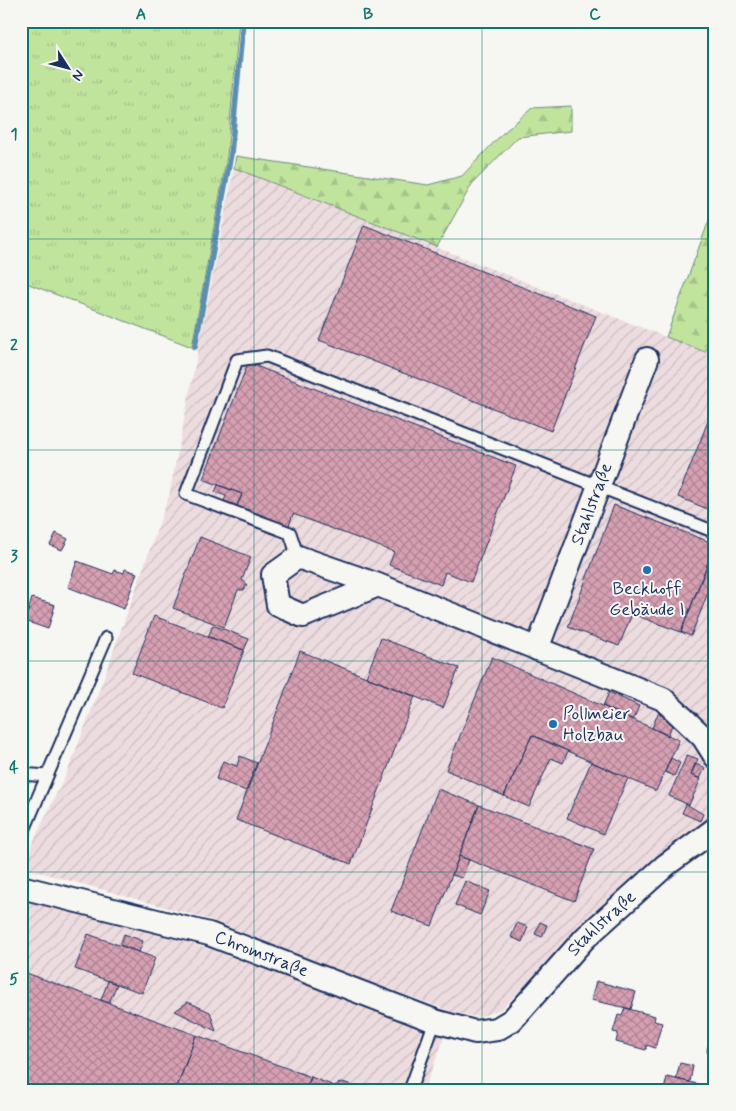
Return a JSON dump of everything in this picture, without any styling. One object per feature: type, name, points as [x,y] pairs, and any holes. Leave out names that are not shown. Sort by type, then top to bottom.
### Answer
[{"type":"street","name":"Stahlstraße","points":[[537,649],[647,359]]},
{"type":"street","points":[[378,585],[303,616],[278,606],[273,575],[298,558],[378,585],[663,699],[703,737],[715,756]]},
{"type":"street","name":"Stahlstraße","points":[[497,1030],[512,1020],[584,938],[666,865],[715,829]]},
{"type":"street","name":"Chromstraße","points":[[21,887],[209,934],[434,1022],[475,1032],[497,1030]]},
{"type":"lane","points":[[298,558],[290,533],[186,494],[237,360],[267,356],[715,532]]},
{"type":"lane","points":[[21,837],[106,638]]},
{"type":"lane","points":[[21,774],[47,776]]},
{"type":"lane","points":[[410,1090],[434,1022]]},
{"type":"shaded area","points":[[234,168],[704,352],[715,324],[715,812],[696,832],[578,934],[501,1009],[479,1017],[455,1013],[351,975],[211,920],[21,867],[69,768],[103,680],[169,496]]},
{"type":"shaded area","points":[[21,896],[204,947],[445,1036],[424,1090],[21,1090]]},
{"type":"green space","points":[[21,21],[239,21],[227,156],[192,347],[21,281]]},
{"type":"green space","points":[[571,106],[571,131],[518,137],[472,184],[437,247],[234,168],[236,156],[428,185],[462,176],[501,135],[532,108]]},
{"type":"green space","points":[[712,212],[715,213],[715,324],[705,352],[666,337]]},
{"type":"building","points":[[364,225],[596,316],[551,431],[319,340]]},
{"type":"building","points":[[248,363],[516,466],[471,582],[445,572],[441,585],[389,565],[394,552],[293,514],[289,526],[237,506],[242,494],[203,479]]},
{"type":"building","points":[[715,407],[715,512],[678,497]]},
{"type":"building","points":[[218,485],[242,494],[237,506],[224,501],[226,496],[215,492]]},
{"type":"building","name":"Beckhoff Gebäude I","points":[[614,505],[715,544],[681,632],[632,614],[619,646],[568,627]]},
{"type":"building","points":[[56,533],[68,539],[62,550],[50,545]]},
{"type":"building","points":[[200,537],[251,557],[242,580],[247,584],[244,590],[238,590],[224,627],[173,608]]},
{"type":"building","points":[[715,546],[715,575],[691,636],[681,632]]},
{"type":"building","points":[[77,561],[113,574],[115,570],[124,573],[125,569],[137,573],[124,609],[68,587]]},
{"type":"building","points":[[32,598],[55,605],[48,629],[25,621]]},
{"type":"building","points":[[154,616],[244,650],[222,708],[132,673]]},
{"type":"building","points":[[213,625],[249,639],[244,650],[208,637]]},
{"type":"building","points":[[381,638],[459,668],[443,708],[366,677]]},
{"type":"building","points":[[300,651],[415,696],[351,864],[236,820]]},
{"type":"building","name":"Pollmeier Holzbau","points":[[492,657],[679,740],[656,791],[532,735],[504,796],[446,770]]},
{"type":"building","points":[[609,692],[639,706],[633,720],[603,706]]},
{"type":"building","points":[[659,711],[673,721],[668,736],[652,728]]},
{"type":"building","points":[[532,735],[568,751],[563,763],[551,758],[529,807],[504,796]]},
{"type":"building","points":[[687,755],[698,759],[691,775],[701,779],[689,805],[669,796]]},
{"type":"building","points":[[240,756],[257,763],[246,791],[216,779],[223,761],[237,766]]},
{"type":"building","points":[[671,758],[680,763],[674,776],[665,772]]},
{"type":"building","points":[[591,762],[628,778],[603,834],[567,818]]},
{"type":"building","points":[[695,764],[705,768],[700,779],[691,775]]},
{"type":"building","points":[[438,789],[479,805],[432,926],[391,911]]},
{"type":"building","points":[[686,804],[703,814],[700,821],[682,813]]},
{"type":"building","points":[[479,805],[594,849],[574,901],[459,856]]},
{"type":"building","points":[[459,856],[469,860],[462,878],[452,875]]},
{"type":"building","points":[[465,881],[490,891],[480,915],[455,905]]},
{"type":"building","points":[[540,922],[547,925],[542,937],[535,934]]},
{"type":"building","points":[[517,923],[528,927],[522,942],[511,937]]},
{"type":"building","points":[[88,934],[155,958],[142,993],[75,969]]},
{"type":"building","points":[[124,934],[143,941],[139,952],[120,945]]},
{"type":"building","points":[[21,971],[196,1035],[176,1090],[27,1090],[21,1088]]},
{"type":"building","points":[[108,981],[117,984],[109,1003],[101,1000]]},
{"type":"building","points":[[596,981],[636,992],[631,1009],[591,1000]]},
{"type":"building","points":[[188,1002],[210,1012],[216,1031],[175,1011]]},
{"type":"building","points":[[625,1008],[655,1016],[654,1021],[662,1023],[655,1048],[647,1045],[646,1050],[616,1042],[618,1033],[613,1032],[618,1015],[622,1016]]},
{"type":"building","points":[[196,1035],[311,1077],[306,1090],[176,1090]]},
{"type":"building","points":[[715,1044],[714,1057],[709,1056],[707,1051],[708,1046]]},
{"type":"building","points":[[680,1063],[693,1066],[690,1082],[676,1079]]},
{"type":"building","points":[[311,1077],[334,1086],[342,1082],[349,1084],[352,1090],[306,1090]]},
{"type":"building","points":[[667,1077],[715,1088],[715,1090],[664,1090]]},
{"type":"waterway","points":[[195,347],[231,154],[243,21]]},
{"type":"place","name":"Beckhoff Gebäude I","points":[[647,570]]},
{"type":"place","name":"Pollmeier Holzbau","points":[[553,724]]}]
